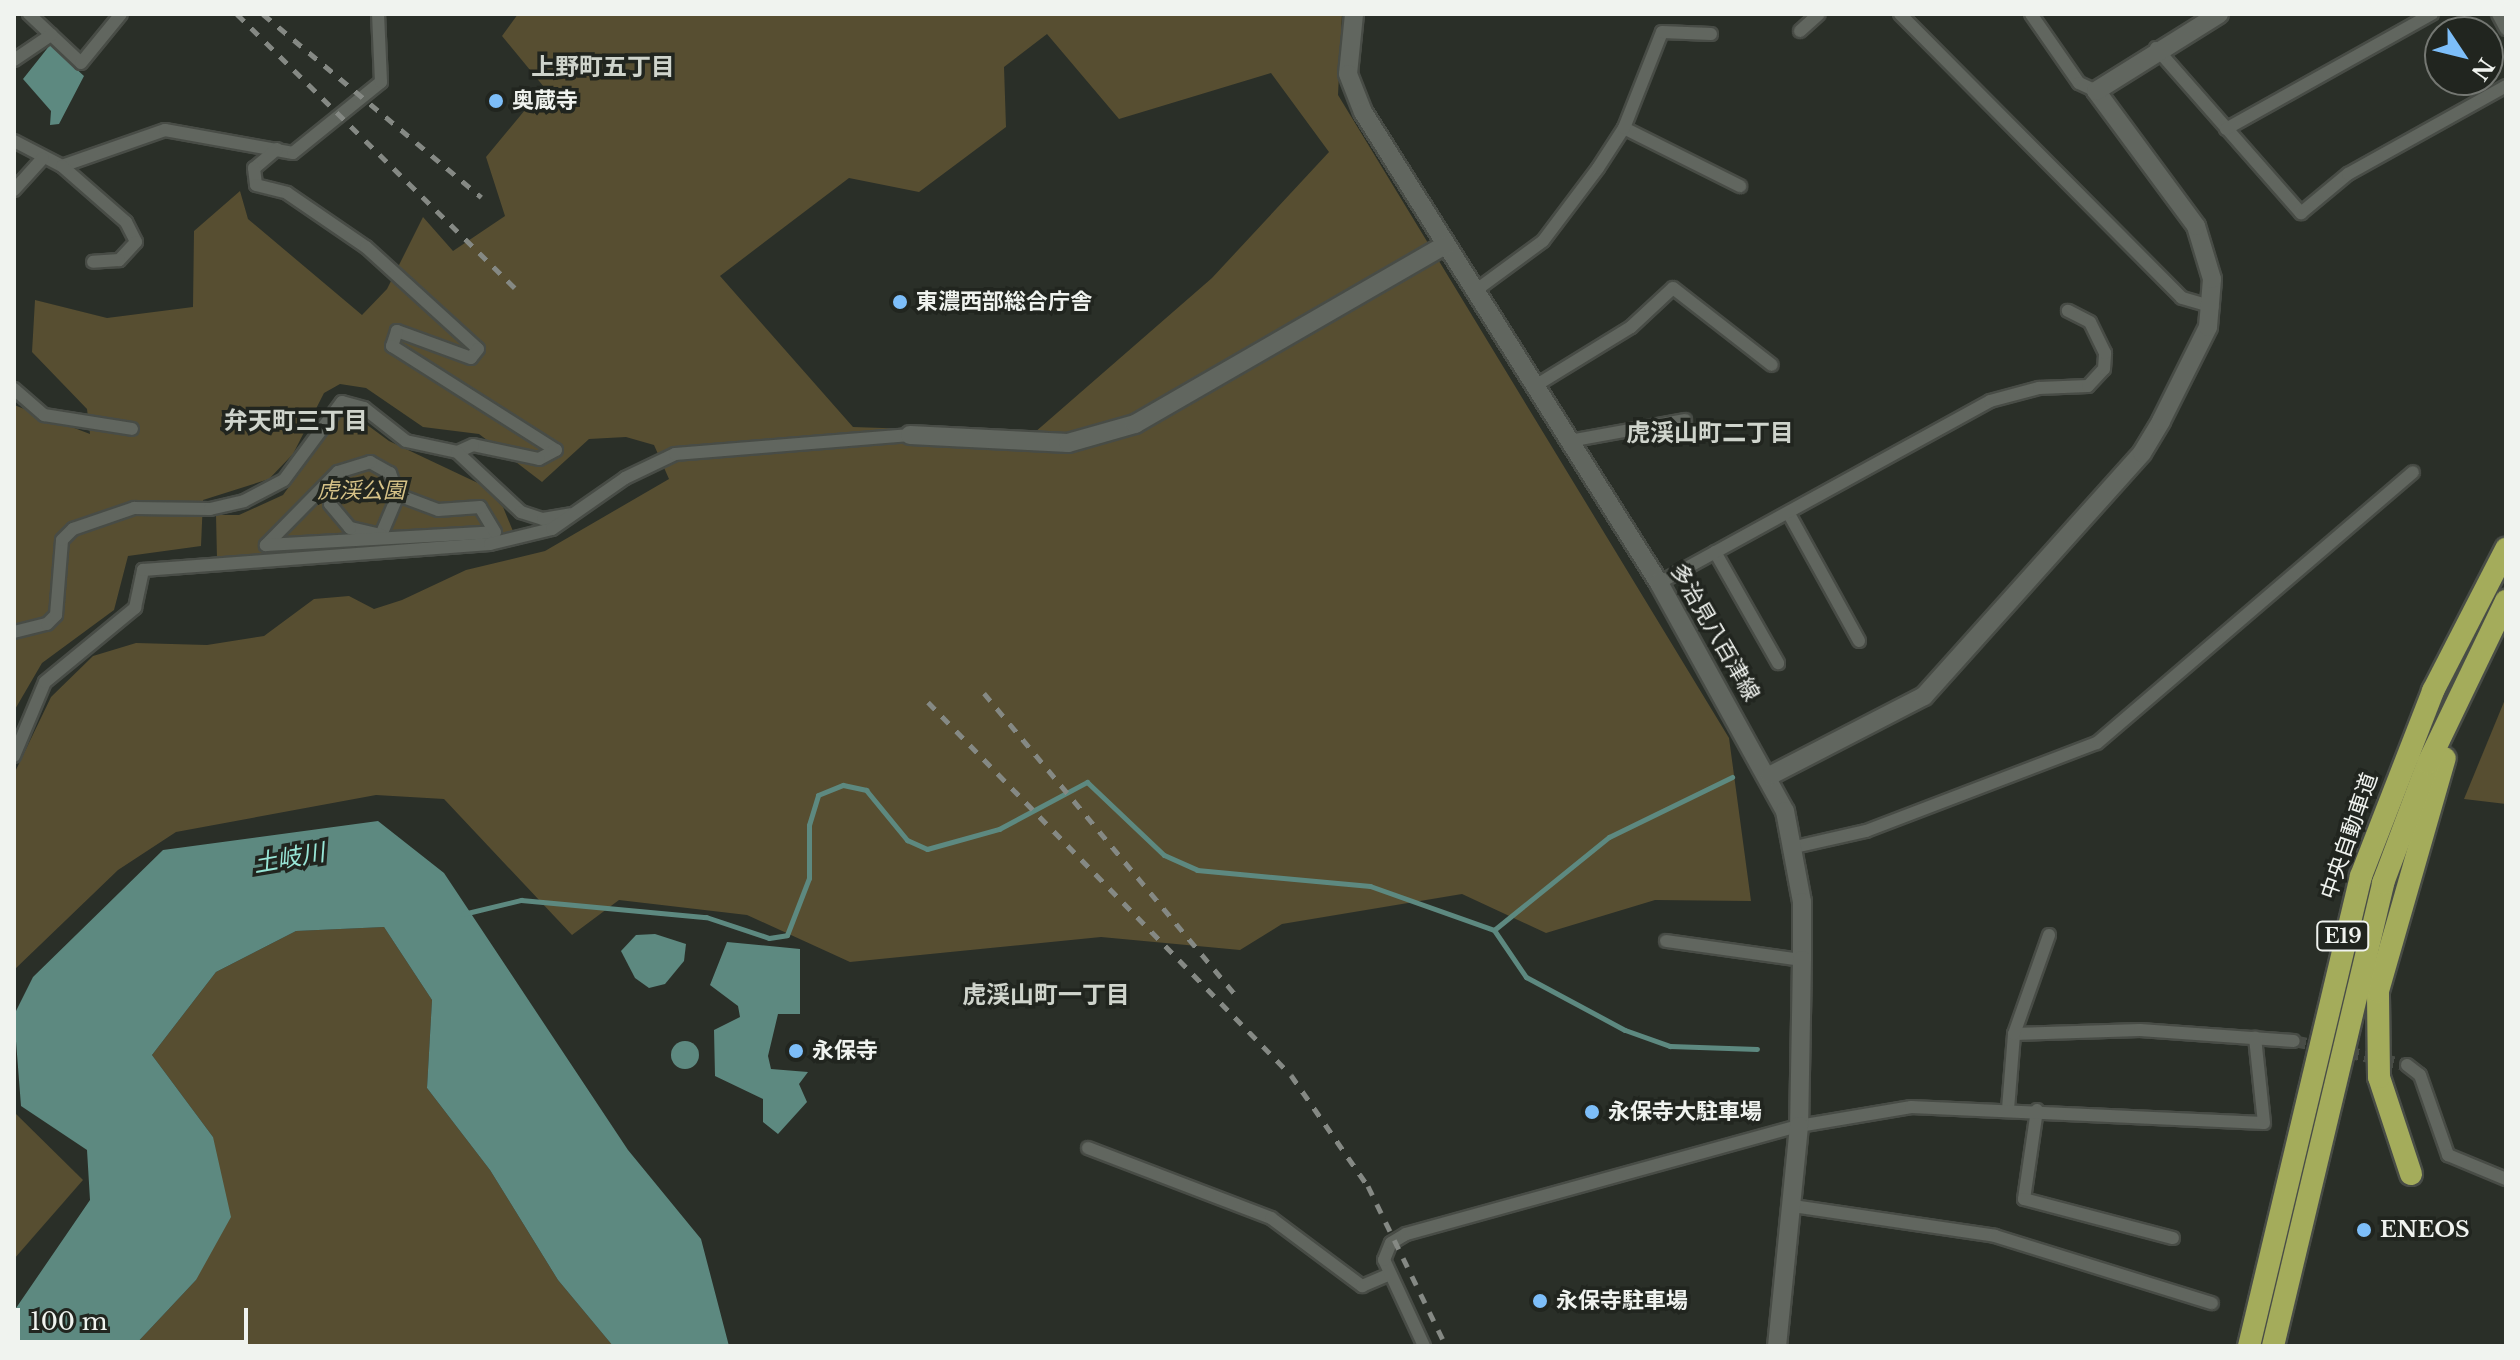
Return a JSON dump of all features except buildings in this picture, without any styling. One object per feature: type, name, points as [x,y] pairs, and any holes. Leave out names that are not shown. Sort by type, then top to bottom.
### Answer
[{"type":"highway","name":"中央自動車道","points":[[2249,1346],[2361,876],[2433,691],[2506,549]]},
{"type":"highway","name":"E19","points":[[2273,1346],[2383,883],[2428,763],[2506,601]]},
{"type":"highway","points":[[2411,1174],[2379,1077],[2378,991],[2422,824],[2506,609]]},
{"type":"street","points":[[29,14],[81,63],[121,14]]},
{"type":"street","points":[[62,166],[165,130],[293,153],[320,137],[381,82],[378,14]]},
{"type":"street","name":"多治見八百津線","points":[[1354,14],[1348,74],[1363,112],[1659,583],[1771,775],[1795,847],[1802,960],[1799,1126],[1777,1346]]},
{"type":"street","points":[[1800,31],[1819,14]]},
{"type":"street","points":[[1900,14],[2182,298],[2213,307]]},
{"type":"street","points":[[1771,775],[1924,696],[2142,453],[2182,385],[2213,307],[2196,226],[2096,91],[2079,83],[2031,14]]},
{"type":"street","points":[[2096,91],[2156,48],[2219,14]]},
{"type":"street","points":[[2226,129],[2432,14]]},
{"type":"street","points":[[2498,14],[2506,29]]},
{"type":"street","points":[[1475,291],[1543,241],[1624,128],[1662,32],[1711,34]]},
{"type":"street","points":[[14,60],[51,35]]},
{"type":"street","points":[[2156,48],[2301,213],[2348,174],[2506,86]]},
{"type":"street","points":[[1624,128],[1740,186]]},
{"type":"street","points":[[14,141],[62,166],[126,222],[136,242],[119,260],[93,262]]},
{"type":"street","points":[[277,149],[254,168],[256,185],[287,193],[366,247],[478,349],[471,358],[397,331],[392,346],[556,450],[539,459],[473,445],[457,452]]},
{"type":"street","points":[[14,190],[43,158]]},
{"type":"street","points":[[259,561],[259,545],[376,535],[515,539],[552,529],[675,454],[910,435],[1068,443],[1124,428],[1445,245]]},
{"type":"street","points":[[1535,386],[1631,327],[1673,288],[1772,365]]},
{"type":"street","points":[[1659,583],[1990,401],[2039,388],[2088,386],[2104,369],[2105,353],[2090,322],[2068,311]]},
{"type":"street","points":[[14,389],[54,419],[132,429]]},
{"type":"street","points":[[14,632],[47,624],[56,615],[62,540],[73,529],[134,508],[210,509],[244,501],[284,480],[342,402],[364,408],[406,441],[457,452],[521,512],[543,519],[577,512]]},
{"type":"street","points":[[1569,441],[1685,420]]},
{"type":"street","points":[[345,450],[343,469],[329,493],[334,514],[350,528],[376,535]]},
{"type":"street","points":[[14,756],[45,682],[135,608],[143,570],[371,551],[480,538],[495,532],[480,507],[438,510],[398,495],[381,466],[343,469],[266,545]]},
{"type":"street","points":[[1795,847],[1866,831],[2097,743],[2413,472]]},
{"type":"street","points":[[371,551],[376,535],[398,495]]},
{"type":"street","points":[[515,539],[521,512]]},
{"type":"street","points":[[1789,514],[1859,641]]},
{"type":"street","points":[[1715,552],[1778,663]]},
{"type":"street","points":[[2008,1109],[2014,1034],[2049,935]]},
{"type":"street","points":[[1666,941],[1802,960]]},
{"type":"street","points":[[2014,1034],[2255,1037],[2294,1041]]},
{"type":"street","points":[[1424,1346],[1408,1302],[1388,1275],[1391,1243],[1406,1234],[1799,1126],[1911,1107],[2037,1110],[2264,1123],[2255,1037]]},
{"type":"street","points":[[2407,1065],[2420,1075],[2448,1155],[2506,1179]]},
{"type":"street","points":[[2037,1110],[2024,1199],[2173,1238]]},
{"type":"street","points":[[1088,1148],[1271,1218],[1362,1286],[1388,1275]]},
{"type":"street","points":[[1793,1206],[1995,1236],[2212,1303]]},
{"type":"green space","points":[[518,14],[1342,14],[1338,95],[1729,738],[1751,901],[1655,900],[1546,933],[1462,894],[1282,924],[1240,950],[1101,937],[850,962],[747,915],[619,900],[572,935],[444,799],[376,795],[176,832],[118,870],[14,970],[14,774],[51,697],[93,656],[136,643],[207,645],[264,636],[314,599],[349,596],[374,609],[402,600],[466,570],[545,551],[669,479],[654,445],[626,437],[589,439],[542,482],[479,434],[423,427],[366,388],[340,384],[324,393],[293,454],[269,479],[203,500],[201,546],[128,556],[114,610],[42,663],[14,711],[14,405],[90,434],[87,409],[32,352],[35,300],[107,318],[193,307],[194,231],[240,191],[248,219],[362,315],[387,289],[423,217],[453,251],[505,216],[486,157],[544,87],[502,36]],"holes":[[[1047,34],[1119,119],[1271,73],[1329,152],[1212,278],[1034,433],[853,427],[720,276],[849,178],[919,192],[1006,127],[1004,67]]]},
{"type":"green space","name":"虎渓公園","points":[[351,413],[389,441],[480,484],[503,507],[515,536],[217,559],[216,515],[239,515],[283,495],[342,414]]},
{"type":"green space","points":[[2506,697],[2506,804],[2464,799]]},
{"type":"green space","points":[[384,927],[432,1000],[427,1088],[490,1170],[558,1280],[613,1346],[134,1346],[196,1280],[213,1137],[152,1055],[216,972],[296,931]]},
{"type":"green space","points":[[14,1112],[83,1180],[14,1259]]},
{"type":"water","points":[[50,45],[84,76],[59,124],[50,125],[51,111],[23,79]]},
{"type":"water","name":"土岐川","points":[[378,821],[444,873],[628,1150],[701,1239],[729,1346],[613,1346],[558,1280],[490,1170],[427,1088],[432,1000],[384,927],[296,931],[216,972],[152,1055],[213,1137],[231,1217],[196,1280],[134,1346],[14,1346],[14,1311],[90,1200],[87,1150],[21,1106],[14,1015],[33,977],[163,850]]},
{"type":"water","points":[[655,934],[686,944],[684,961],[665,984],[649,988],[635,978],[621,951],[636,935]]},
{"type":"water","points":[[727,942],[800,949],[800,1014],[778,1014],[768,1056],[771,1069],[808,1072],[799,1084],[807,1102],[778,1134],[763,1122],[763,1099],[715,1076],[714,1030],[740,1017],[738,1006],[710,985]]},
{"type":"water","points":[[685,1041],[695,1045],[699,1055],[695,1065],[685,1069],[675,1065],[671,1055],[675,1045]]},
{"type":"waterway","points":[[1494,930],[1609,837],[1732,777]]},
{"type":"waterway","points":[[463,914],[521,900],[706,917],[769,938],[787,935],[809,878],[809,825],[818,795],[843,785],[866,790],[907,840],[927,849],[999,829],[1087,782],[1164,855],[1197,870],[1370,886],[1494,930],[1526,977],[1625,1030],[1670,1046],[1757,1049]]},
{"type":"tunnel","points":[[2294,1041],[2407,1065]]},
{"type":"railway","points":[[237,14],[515,288]]},
{"type":"railway","points":[[263,14],[481,197]]},
{"type":"railway","points":[[984,693],[1237,997]]},
{"type":"railway","points":[[928,702],[1291,1075],[1368,1186],[1446,1346]]},
{"type":"place","name":"奥蔵寺","points":[[496,101]]},
{"type":"place","name":"東濃西部総合庁舎","points":[[900,302]]},
{"type":"place","name":"永保寺","points":[[796,1051]]},
{"type":"place","name":"永保寺大駐車場","points":[[1592,1112]]},
{"type":"place","name":"ENEOS","points":[[2364,1230]]},
{"type":"place","name":"永保寺駐車場","points":[[1540,1301]]},
{"type":"district","name":"上野町五丁目","points":[[603,67]]},
{"type":"district","name":"弁天町三丁目","points":[[296,421]]},
{"type":"district","name":"虎渓山町二丁目","points":[[1710,433]]},
{"type":"district","name":"虎渓山町一丁目","points":[[1046,995]]}]
